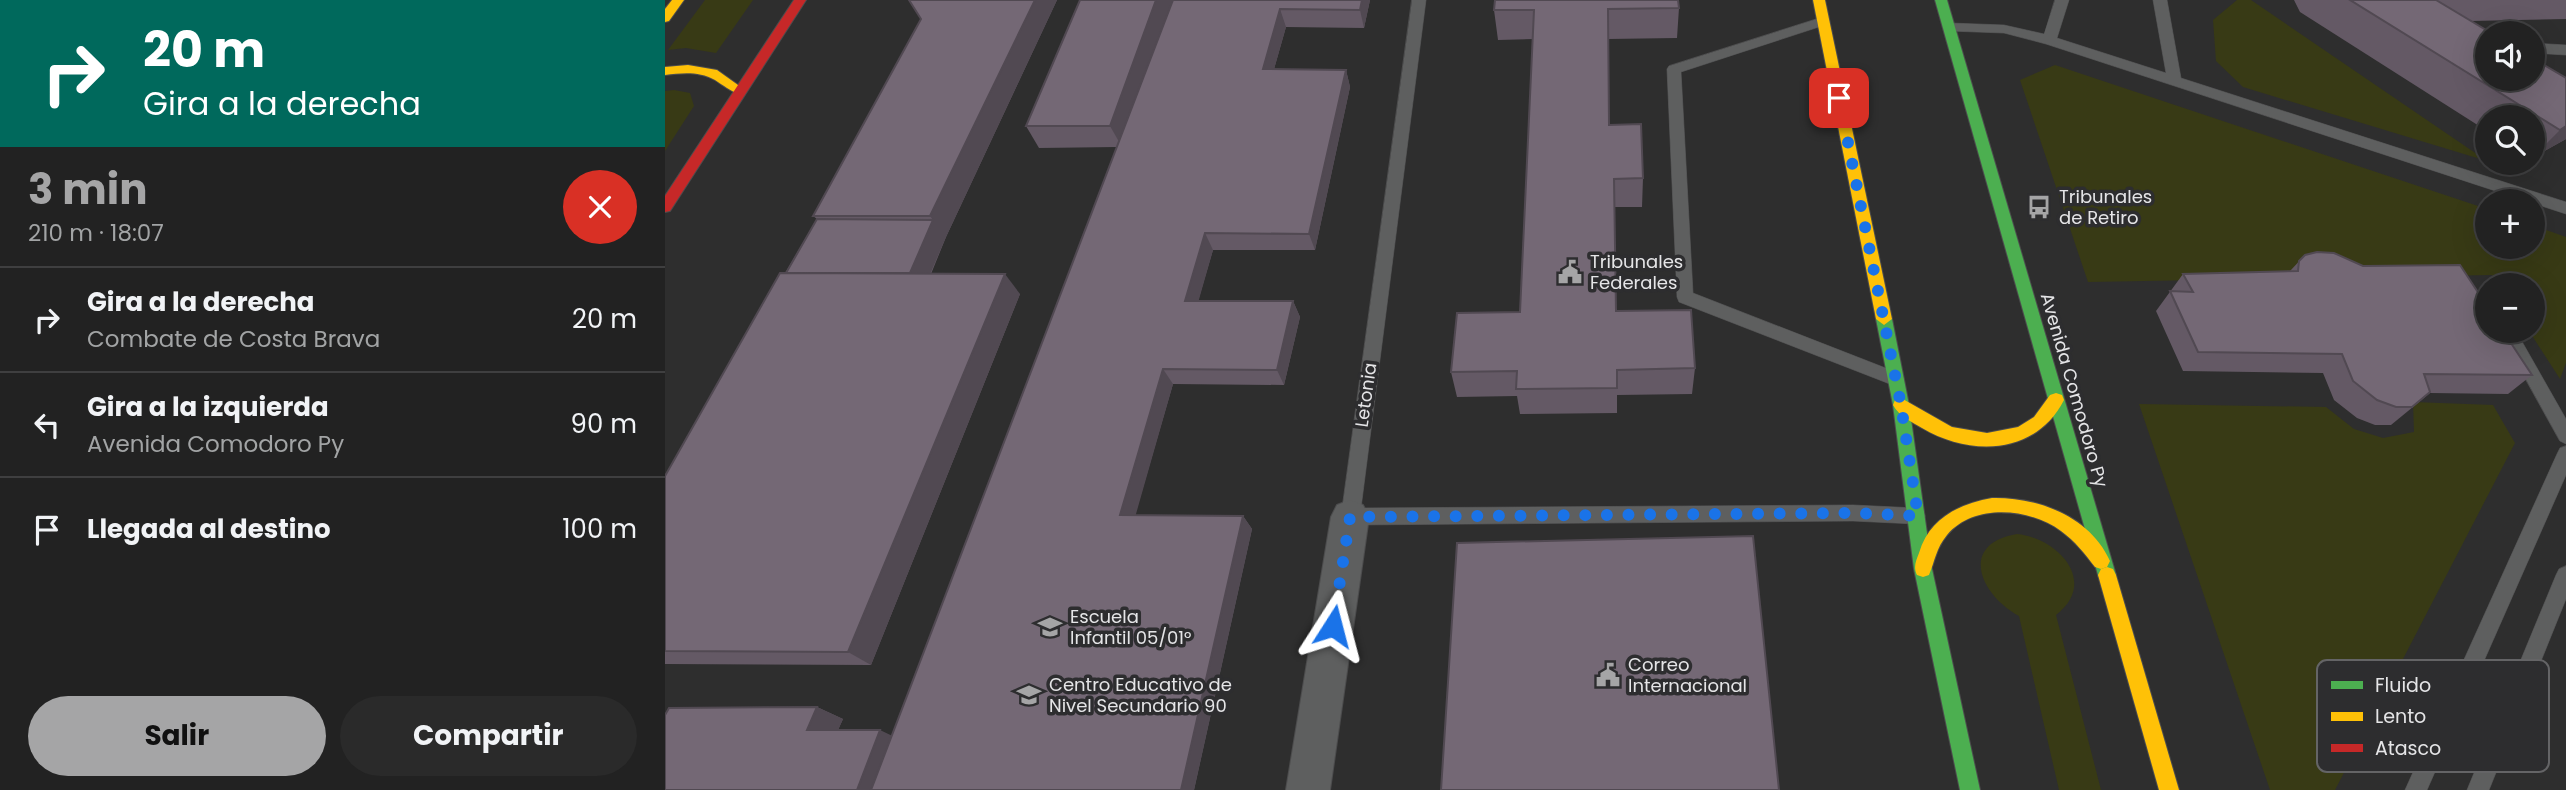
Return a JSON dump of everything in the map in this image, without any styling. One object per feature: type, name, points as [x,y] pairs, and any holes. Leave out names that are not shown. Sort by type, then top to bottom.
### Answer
[{"type":"main road","points":[[665,18],[678,0]]},
{"type":"main road","points":[[665,207],[800,0]]},
{"type":"main road","points":[[1819,0],[1901,405],[1923,569],[1970,790]]},
{"type":"main road","name":"Avenida Comodoro Py","points":[[1941,0],[2169,790]]},
{"type":"main road","points":[[665,71],[688,68],[714,72],[739,90]]},
{"type":"main road","points":[[1901,405],[1926,424],[1956,437],[1989,440],[2018,435],[2042,421],[2056,400]]},
{"type":"main road","points":[[1923,569],[1931,542],[1947,522],[1970,509],[1999,503],[2029,507],[2059,519],[2085,540],[2105,565]]},
{"type":"main road","points":[[1943,662],[1948,764]]},
{"type":"street","name":"Letonia","points":[[1308,790],[1350,517]]},
{"type":"lane","name":"Letonia","points":[[1350,517],[1419,0]]},
{"type":"lane","points":[[2049,40],[2062,0]]},
{"type":"lane","points":[[2160,0],[2174,79]]},
{"type":"lane","points":[[1823,21],[1674,69],[1685,297],[1895,379]]},
{"type":"lane","points":[[1950,27],[2004,29],[2049,40],[2566,208]]},
{"type":"lane","points":[[2545,49],[2566,50]]},
{"type":"lane","points":[[2514,343],[2566,436]]},
{"type":"lane","points":[[2474,660],[2566,454]]},
{"type":"lane","points":[[1350,517],[1853,513],[1918,516]]},
{"type":"lane","points":[[2531,660],[2566,575]]},
{"type":"lane","points":[[2416,790],[2424,772]]},
{"type":"lane","points":[[2478,790],[2485,772]]},
{"type":"green space","points":[[705,0],[753,0],[716,53],[686,48],[668,50]]},
{"type":"green space","points":[[2237,0],[2251,0],[2475,153],[2475,157],[2243,87],[2216,61],[2213,20]]},
{"type":"green space","points":[[2055,65],[2475,205],[2475,259],[2545,259],[2545,230],[2566,237],[2566,363],[2560,379],[2537,343],[2545,343],[2545,273],[2088,282],[2020,80]]},
{"type":"green space","points":[[665,91],[690,93],[694,106],[665,151]]},
{"type":"green space","points":[[2413,402],[2493,405],[2515,443],[2402,660],[2317,660],[2317,772],[2344,772],[2335,790],[2270,790],[2139,404],[2326,407],[2354,429],[2383,438],[2414,432]]},
{"type":"green space","points":[[2017,534],[2032,537],[2059,553],[2073,576],[2074,589],[2068,602],[2056,615],[2101,790],[2059,790],[2019,616],[1994,596],[1981,571],[1981,559],[1987,548],[1999,540]]},
{"type":"building","points":[[909,0],[1035,0],[930,216],[813,216],[921,19]]},
{"type":"building","points":[[1080,0],[1156,0],[1110,126],[1026,126]]},
{"type":"building","points":[[1173,0],[1362,0],[1360,10],[1280,9],[1263,69],[1346,70],[1309,234],[1205,233],[1185,301],[1293,301],[1277,370],[1163,369],[1120,515],[1243,516],[1181,790],[871,790]]},
{"type":"building","name":"Tribunales Federales","points":[[1495,0],[1678,0],[1679,8],[1608,9],[1609,125],[1641,124],[1643,178],[1614,179],[1616,311],[1691,310],[1695,368],[1617,370],[1617,388],[1516,389],[1517,371],[1451,372],[1457,313],[1520,312],[1534,10],[1494,10]]},
{"type":"building","points":[[2350,0],[2436,0],[2475,23],[2475,77]]},
{"type":"building","points":[[2545,66],[2566,78],[2566,126],[2560,130],[2545,121],[2545,105],[2520,105],[2497,91],[2545,91]]},
{"type":"building","points":[[817,219],[933,220],[910,273],[786,273]]},
{"type":"building","points":[[2317,252],[2334,253],[2363,266],[2460,265],[2475,288],[2475,343],[2511,343],[2532,375],[2424,374],[2430,392],[2412,407],[2396,407],[2377,400],[2353,381],[2342,354],[2198,352],[2170,291],[2193,292],[2183,274],[2298,271],[2299,261],[2305,255]]},
{"type":"building","points":[[780,273],[1005,274],[848,652],[665,651],[665,476]]},
{"type":"building","name":"Correo Internacional","points":[[1753,536],[1779,790],[1441,790],[1457,543]]},
{"type":"building","points":[[817,707],[807,730],[880,730],[857,790],[665,790],[665,715],[669,708]]},
{"type":"traffic: fast","points":[[1941,0],[2107,575]]},
{"type":"traffic: fast","points":[[1884,319],[1901,405],[1923,569],[1970,790]]},
{"type":"traffic: slow","points":[[665,18],[678,0]]},
{"type":"traffic: slow","points":[[1819,0],[1884,319]]},
{"type":"traffic: slow","points":[[665,71],[705,71],[739,90]]},
{"type":"traffic: slow","points":[[1901,405],[1932,426],[1968,438],[1987,440],[2023,432],[2040,422],[2056,400]]},
{"type":"traffic: slow","points":[[1923,569],[1931,543],[1942,528],[1957,516],[1992,505],[2029,508],[2047,514],[2075,531],[2101,561]]},
{"type":"traffic: slow","points":[[2107,575],[2169,790]]},
{"type":"traffic: jam","points":[[665,207],[800,0]]},
{"type":"place","name":"Tribunales de Retiro","points":[[2039,207]]},
{"type":"place","name":"Tribunales Federales","points":[[1570,272]]},
{"type":"place","name":"Escuela Infantil 05/01°","points":[[1050,627]]},
{"type":"place","name":"Correo Internacional","points":[[1608,675]]},
{"type":"place","name":"Centro Educativo de Nivel Secundario 90","points":[[1029,695]]},
{"type":"route","points":[[1333,626],[1350,517],[1853,513],[1918,516],[1901,405],[1839,98]]}]
